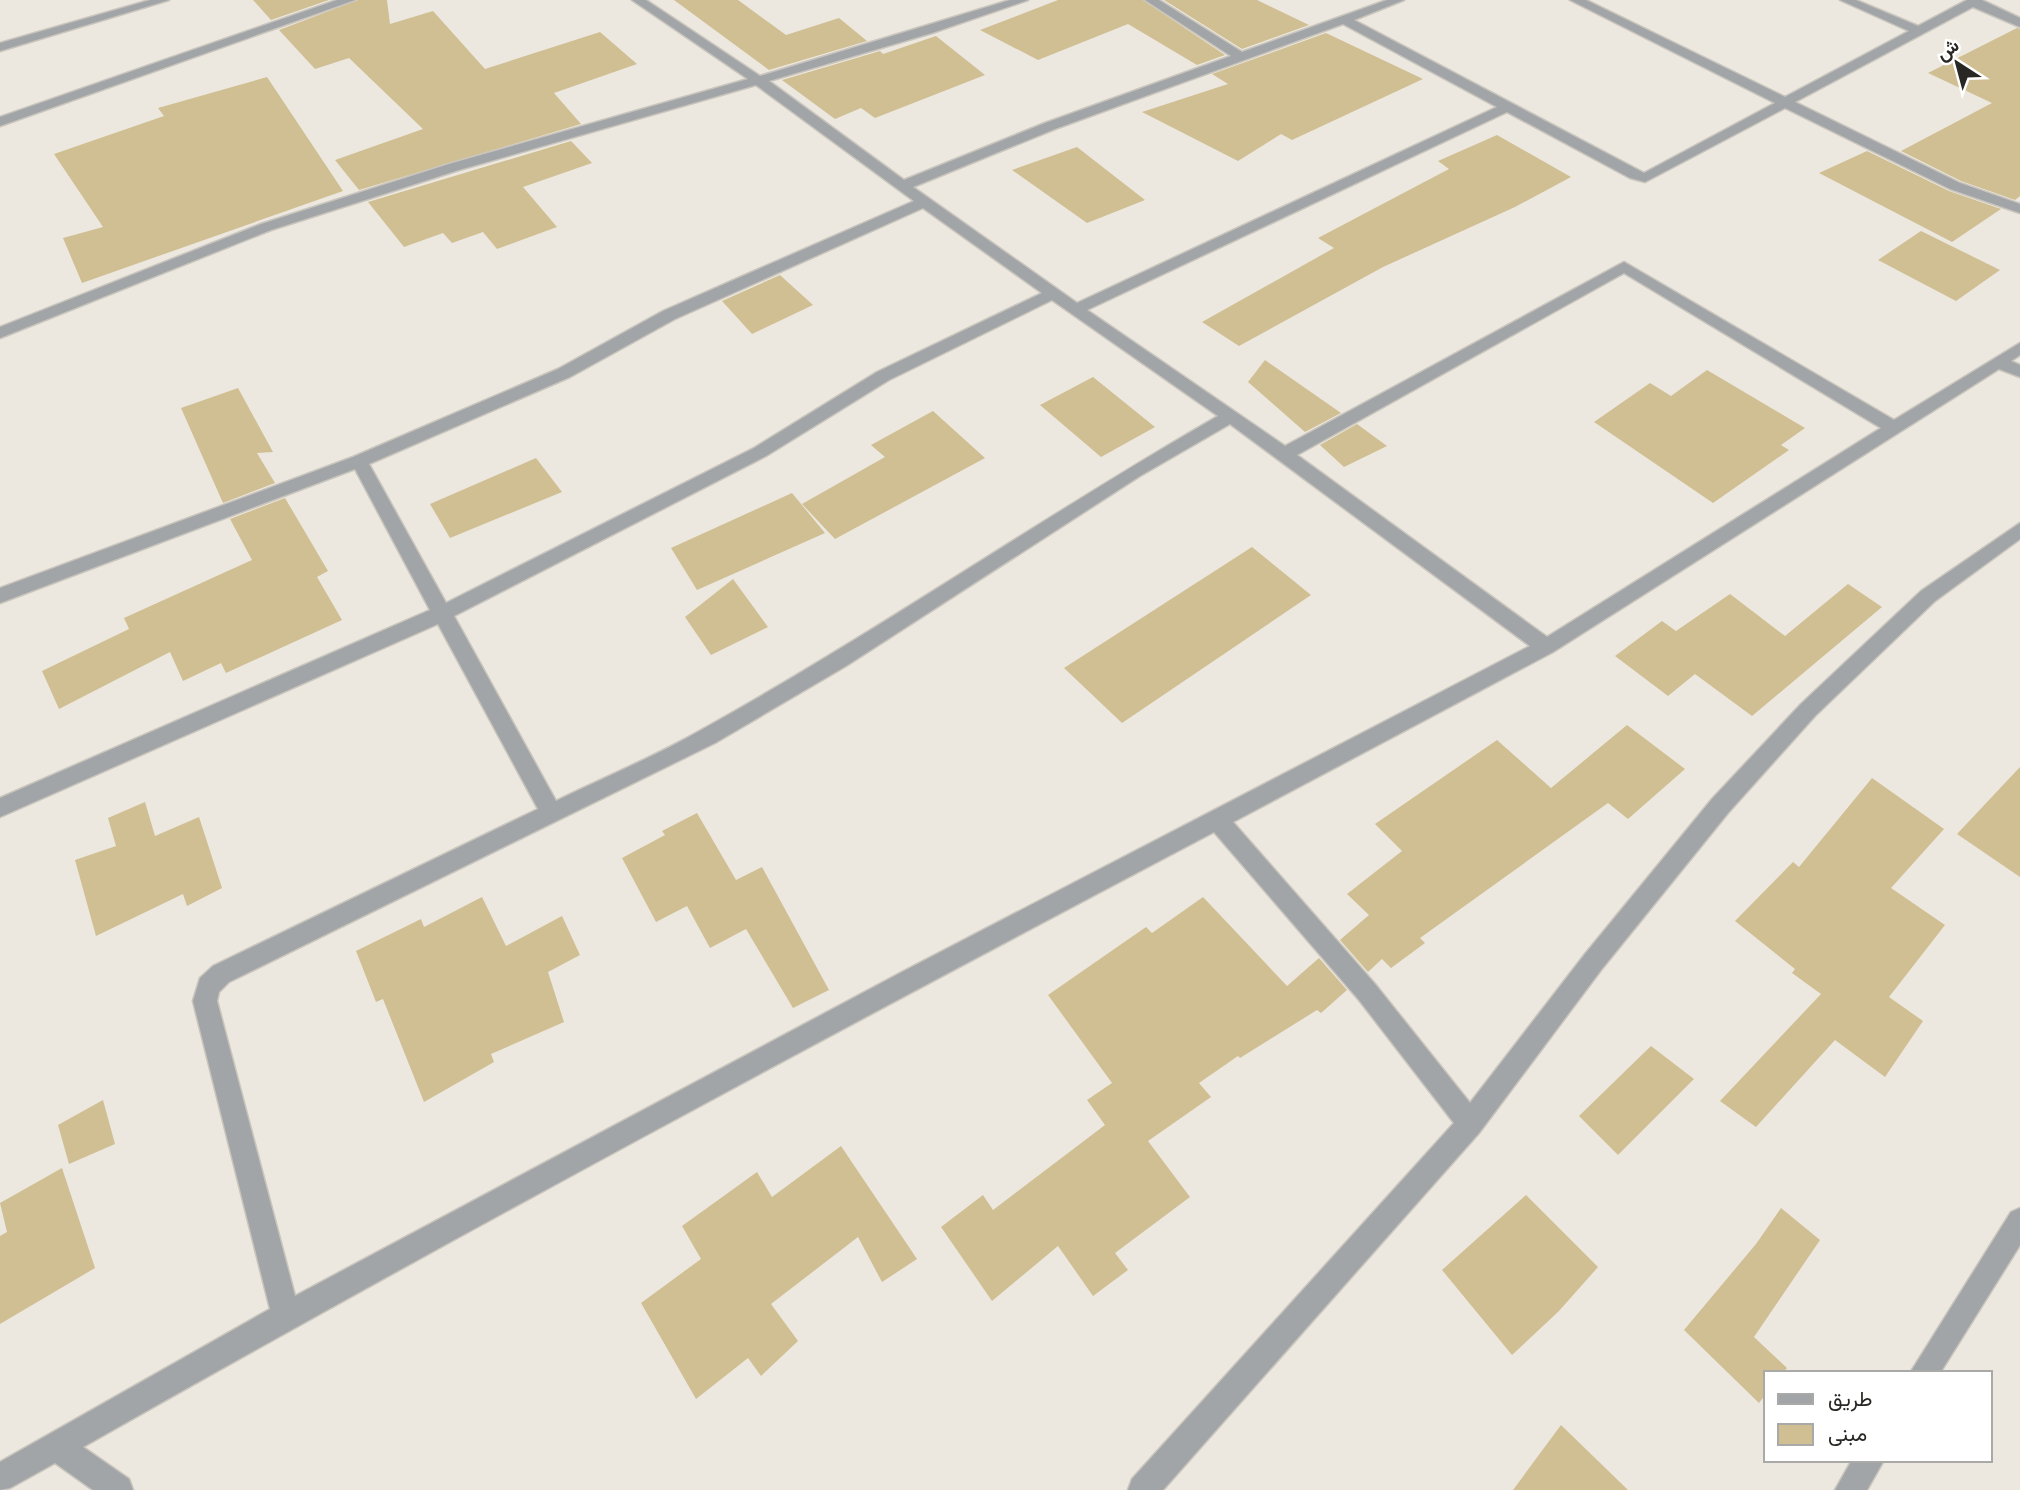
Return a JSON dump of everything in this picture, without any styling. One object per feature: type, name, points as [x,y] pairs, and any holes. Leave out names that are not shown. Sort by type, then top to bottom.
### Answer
[{"type":"street","points":[[0,47],[142,3],[163,0]]},
{"type":"street","points":[[0,122],[349,0]]},
{"type":"street","points":[[638,0],[761,82],[1052,294],[1231,416],[1546,647]]},
{"type":"street","points":[[0,333],[266,227],[591,127],[761,82],[1022,0]]},
{"type":"street","points":[[1151,0],[1238,56]]},
{"type":"street","points":[[903,186],[1050,126],[1398,0]]},
{"type":"street","points":[[1576,0],[1955,186],[2020,209]]},
{"type":"street","points":[[1846,0],[1917,30]]},
{"type":"street","points":[[1342,19],[1635,176],[1645,178],[1974,1],[2020,23]]},
{"type":"street","points":[[1076,309],[1507,107]]},
{"type":"street","points":[[0,596],[359,461],[564,373],[669,315],[924,202]]},
{"type":"street","points":[[1283,455],[1624,267],[1895,428]]},
{"type":"street","points":[[0,808],[443,613],[760,452],[883,376],[946,343],[1052,294]]},
{"type":"street","points":[[0,1478],[286,1316],[910,980],[1546,647],[2001,363],[2020,348]]},
{"type":"street","points":[[2001,363],[2020,372]]},
{"type":"street","points":[[286,1316],[205,1001],[208,986],[221,974],[708,737],[1134,472],[1231,416]]},
{"type":"street","points":[[359,461],[552,815]]},
{"type":"street","points":[[1143,1490],[1470,1124],[1593,962],[1712,816],[1799,720],[1928,596],[2020,530]]},
{"type":"street","points":[[1217,819],[1367,992],[1470,1124]]},
{"type":"street","points":[[1925,1371],[2020,1221]]},
{"type":"street","points":[[56,1446],[118,1490]]},
{"type":"street","points":[[1850,1490],[1868,1462]]},
{"type":"building","points":[[253,0],[329,0],[271,20]]},
{"type":"building","points":[[358,0],[387,0],[390,24],[433,11],[485,69],[600,32],[637,64],[554,93],[581,124],[359,190],[335,160],[423,129],[349,58],[315,69],[279,30]]},
{"type":"building","points":[[674,0],[738,0],[786,35],[839,18],[867,41],[769,70]]},
{"type":"building","points":[[1058,0],[1143,0],[1225,55],[1197,65],[1128,24],[1038,60],[980,30]]},
{"type":"building","points":[[1164,0],[1257,0],[1309,25],[1242,49]]},
{"type":"building","points":[[2017,28],[2020,29],[2020,196],[2015,200],[1961,181],[1901,151],[1992,103],[1928,73]]},
{"type":"building","points":[[1326,33],[1423,79],[1292,140],[1281,134],[1238,161],[1142,112],[1228,84],[1212,74]]},
{"type":"building","points":[[936,36],[985,75],[875,118],[861,108],[835,119],[782,80],[880,51],[883,54]]},
{"type":"building","points":[[267,77],[343,191],[82,283],[63,238],[103,227],[54,154],[164,116],[158,108]]},
{"type":"building","points":[[1497,135],[1571,177],[1515,207],[1383,267],[1239,346],[1202,322],[1334,248],[1318,238],[1449,169],[1438,161]]},
{"type":"building","points":[[571,141],[592,163],[523,187],[557,227],[497,249],[483,232],[452,243],[443,233],[404,247],[368,202]]},
{"type":"building","points":[[1077,147],[1145,200],[1087,223],[1012,170]]},
{"type":"building","points":[[1867,151],[1949,191],[2001,209],[1952,242],[1819,173]]},
{"type":"building","points":[[1921,231],[2000,270],[1956,301],[1878,260]]},
{"type":"building","points":[[780,275],[813,305],[752,334],[722,301]]},
{"type":"building","points":[[1265,360],[1341,413],[1305,432],[1248,382]]},
{"type":"building","points":[[1707,370],[1805,428],[1781,445],[1789,450],[1713,503],[1594,422],[1650,383],[1671,396]]},
{"type":"building","points":[[1093,377],[1155,427],[1101,457],[1040,405]]},
{"type":"building","points":[[238,388],[273,452],[257,453],[275,483],[223,503],[181,408]]},
{"type":"building","points":[[933,411],[985,458],[835,539],[802,504],[885,457],[871,445]]},
{"type":"building","points":[[1357,424],[1387,446],[1344,467],[1320,445]]},
{"type":"building","points":[[536,458],[562,492],[450,538],[430,504]]},
{"type":"building","points":[[792,493],[825,533],[697,590],[671,548]]},
{"type":"building","points":[[285,498],[328,571],[317,577],[342,620],[226,673],[221,663],[183,681],[170,652],[59,709],[42,671],[129,629],[124,618],[252,560],[230,519]]},
{"type":"building","points":[[1252,547],[1311,595],[1122,723],[1064,668]]},
{"type":"building","points":[[733,579],[768,627],[711,655],[685,617]]},
{"type":"building","points":[[1848,584],[1882,607],[1752,716],[1695,674],[1668,696],[1615,656],[1662,621],[1676,631],[1730,594],[1785,636]]},
{"type":"building","points":[[1627,725],[1685,769],[1628,819],[1608,803],[1420,938],[1425,943],[1391,968],[1382,959],[1368,972],[1340,940],[1369,915],[1347,894],[1402,851],[1375,824],[1497,740],[1551,788]]},
{"type":"building","points":[[2020,767],[2020,877],[1957,834]]},
{"type":"building","points":[[1872,778],[1944,829],[1891,888],[1945,925],[1889,997],[1923,1021],[1885,1077],[1835,1040],[1756,1127],[1720,1101],[1821,994],[1792,973],[1795,969],[1735,921],[1793,862],[1799,867]]},
{"type":"building","points":[[145,802],[155,836],[199,817],[222,888],[187,906],[183,894],[96,936],[75,860],[116,846],[108,818]]},
{"type":"building","points":[[697,813],[736,880],[762,867],[829,990],[793,1008],[746,929],[710,948],[687,906],[656,922],[622,858],[665,835],[662,831]]},
{"type":"building","points":[[482,897],[506,946],[562,916],[580,955],[548,972],[564,1022],[491,1054],[494,1062],[424,1102],[383,999],[376,1002],[356,951],[421,919],[424,927]]},
{"type":"building","points":[[1203,897],[1287,986],[1319,958],[1347,990],[1321,1013],[1317,1010],[1240,1058],[1238,1056],[1199,1083],[1211,1097],[1148,1141],[1190,1197],[1115,1253],[1128,1270],[1093,1296],[1058,1246],[992,1301],[941,1227],[983,1195],[993,1210],[1105,1125],[1087,1100],[1112,1083],[1048,995],[1146,927],[1152,933]]},
{"type":"building","points":[[1651,1046],[1694,1079],[1618,1155],[1579,1116]]},
{"type":"building","points":[[103,1100],[115,1144],[69,1164],[58,1125]]},
{"type":"building","points":[[841,1146],[917,1259],[882,1282],[858,1237],[771,1304],[798,1341],[761,1376],[748,1358],[696,1399],[641,1303],[701,1259],[682,1226],[757,1172],[772,1197]]},
{"type":"building","points":[[62,1168],[95,1268],[0,1324],[0,1236],[7,1232],[0,1203]]},
{"type":"building","points":[[1526,1195],[1598,1267],[1559,1311],[1512,1355],[1442,1270]]},
{"type":"building","points":[[1781,1208],[1820,1240],[1754,1337],[1787,1368],[1785,1371],[1764,1371],[1764,1397],[1759,1403],[1684,1330],[1756,1244]]},
{"type":"building","points":[[1561,1425],[1628,1490],[1513,1490]]}]
